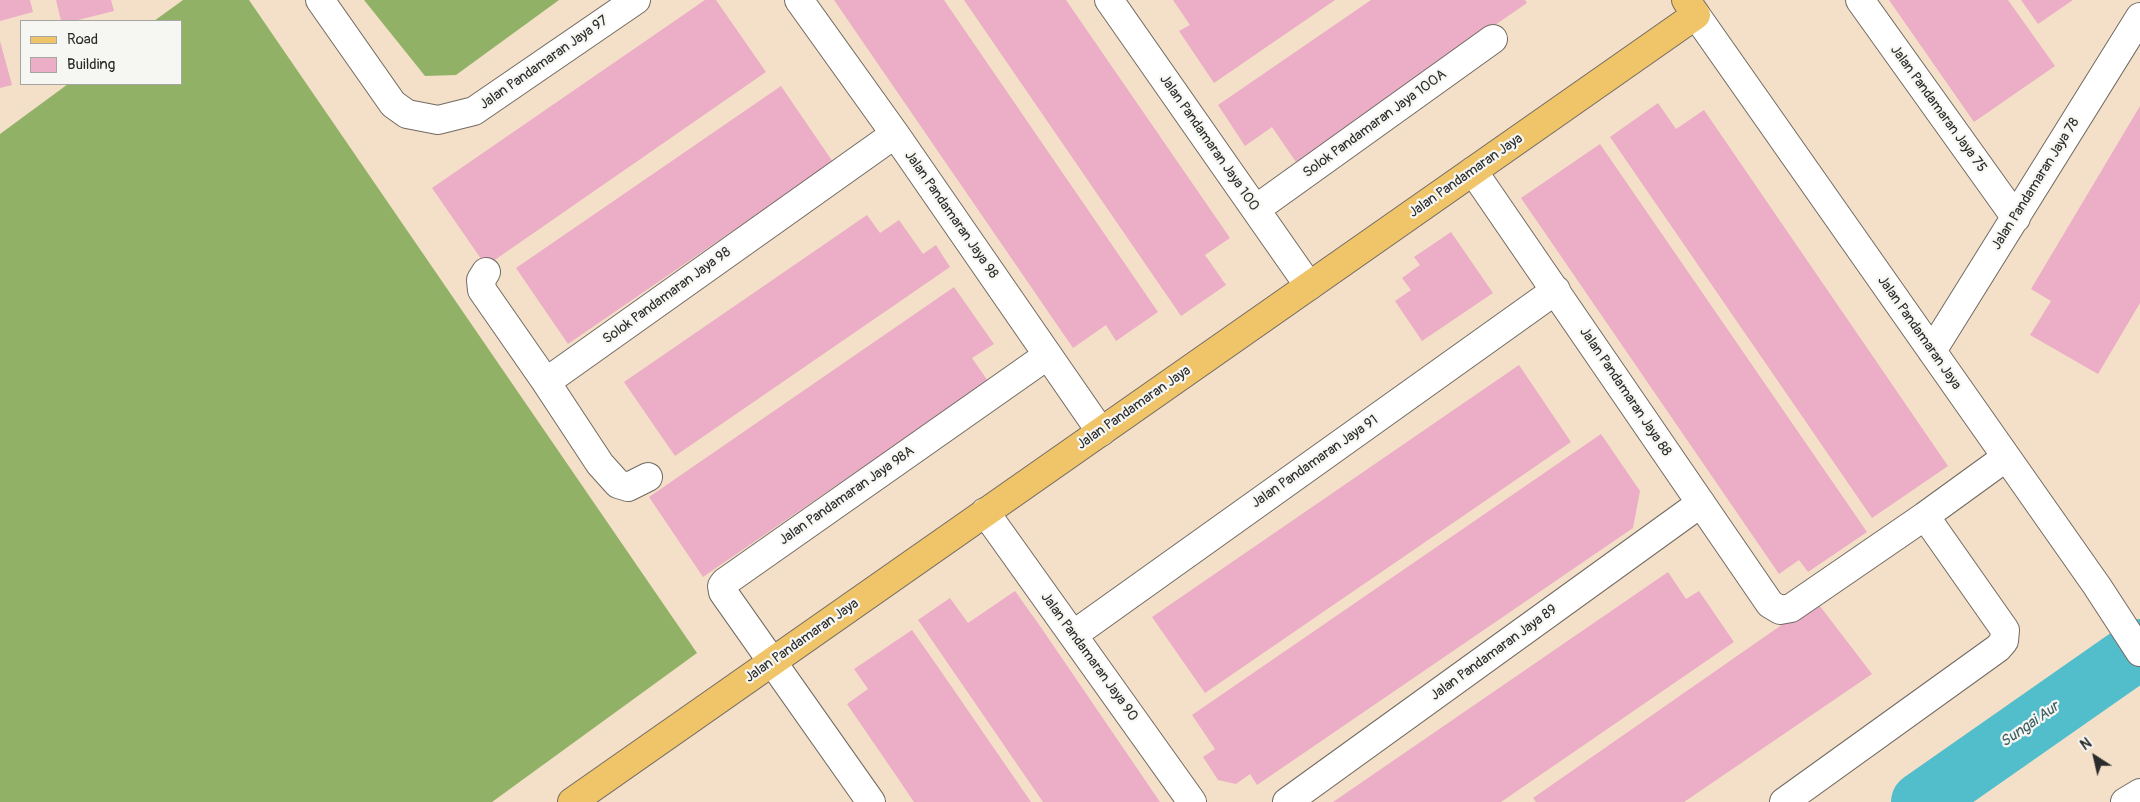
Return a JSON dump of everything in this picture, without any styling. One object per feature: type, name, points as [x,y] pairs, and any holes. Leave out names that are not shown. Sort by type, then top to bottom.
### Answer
[{"type":"main road","name":"Jalan Pandamaran Jaya","points":[[572,802],[1473,171],[1691,7]]},
{"type":"street","name":"Jalan Pandamaran Jaya 97","points":[[320,0],[393,104],[407,114],[438,120],[474,111],[636,0]]},
{"type":"street","name":"Jalan Pandamaran Jaya 98","points":[[799,0],[895,134],[1101,432]]},
{"type":"street","name":"Jalan Pandamaran Jaya 75","points":[[1860,0],[2016,218]]},
{"type":"street","name":"Jalan Pandamaran Jaya 100","points":[[1115,2],[1309,286]]},
{"type":"street","name":"Jalan Pandamaran Jaya","points":[[1691,7],[2097,586],[2140,652]]},
{"type":"street","name":"Jalan Pandamaran Jaya 78","points":[[1932,351],[2140,17]]},
{"type":"street","name":"Solok Pandamaran Jaya 100A","points":[[1256,209],[1493,39]]},
{"type":"street","name":"Solok Pandamaran Jaya 98","points":[[546,382],[895,134]]},
{"type":"street","name":"Jalan Pandamaran Jaya 88","points":[[1473,171],[1770,604],[1780,610],[1791,608],[1925,516]]},
{"type":"street","points":[[486,272],[481,280],[482,290],[600,464],[618,484],[628,487],[648,477]]},
{"type":"street","name":"Jalan Pandamaran Jaya 91","points":[[1073,635],[1556,290]]},
{"type":"street","name":"Jalan Pandamaran Jaya 98A","points":[[772,662],[723,592],[722,586],[725,582],[1048,356]]},
{"type":"street","points":[[1784,802],[1998,648],[2004,641],[2005,630],[1925,516],[2006,458]]},
{"type":"street","name":"Jalan Pandamaran Jaya 89","points":[[1287,802],[1701,503]]},
{"type":"street","name":"Jalan Pandamaran Jaya 90","points":[[985,512],[1192,802]]},
{"type":"street","points":[[772,662],[870,802]]},
{"type":"street","points":[[2125,802],[2140,793]]},
{"type":"green space","points":[[183,0],[249,0],[697,653],[492,802],[0,802],[0,134],[67,85],[182,85],[182,20],[155,20]]},
{"type":"green space","points":[[364,0],[559,0],[456,75],[425,76]]},
{"type":"building","points":[[0,0],[30,0],[33,12],[0,21]]},
{"type":"building","points":[[56,0],[111,0],[114,11],[78,20],[61,20]]},
{"type":"building","points":[[705,0],[716,0],[766,72],[486,266],[432,188]]},
{"type":"building","points":[[834,0],[944,0],[1158,312],[1116,341],[1106,325],[1073,348]]},
{"type":"building","points":[[964,0],[1066,0],[1230,238],[1205,255],[1226,285],[1181,316]]},
{"type":"building","points":[[1173,0],[1335,0],[1214,83],[1179,31],[1190,25]]},
{"type":"building","points":[[1371,0],[1525,0],[1527,3],[1296,162],[1272,127],[1245,146],[1218,105]]},
{"type":"building","points":[[1889,0],[2008,0],[2055,66],[1974,122]]},
{"type":"building","points":[[2021,0],[2073,0],[2038,24]]},
{"type":"building","points":[[0,41],[12,85],[0,88]]},
{"type":"building","points":[[781,86],[833,162],[568,344],[516,268]]},
{"type":"building","points":[[1658,103],[1676,129],[1704,110],[1948,466],[1872,518],[1610,137]]},
{"type":"building","points":[[2140,106],[2140,303],[2098,374],[2030,335],[2051,301],[2031,289]]},
{"type":"building","points":[[1600,144],[1867,532],[1808,572],[1799,560],[1779,574],[1521,198]]},
{"type":"building","points":[[867,215],[880,233],[899,220],[923,254],[936,245],[950,267],[675,456],[624,382]]},
{"type":"building","points":[[1451,232],[1493,293],[1422,341],[1395,301],[1411,290],[1402,278],[1420,265],[1414,257]]},
{"type":"building","points":[[954,287],[994,344],[972,358],[988,381],[703,577],[649,497]]},
{"type":"building","points":[[1519,365],[1571,442],[1205,693],[1152,617]]},
{"type":"building","points":[[1601,434],[1640,491],[1633,528],[1257,785],[1250,774],[1236,784],[1218,780],[1203,757],[1215,749],[1192,715]]},
{"type":"building","points":[[1668,572],[1686,599],[1699,591],[1734,642],[1501,802],[1333,802]]},
{"type":"building","points":[[1015,591],[1160,802],[1043,802],[918,620],[950,598],[968,623]]},
{"type":"building","points":[[1816,601],[1872,674],[1684,802],[1536,802],[1533,798]]},
{"type":"building","points":[[912,630],[1031,802],[914,802],[847,704],[868,689],[854,669]]},
{"type":"waterway","name":"Sungai Aur","points":[[1921,802],[2140,649]]}]
